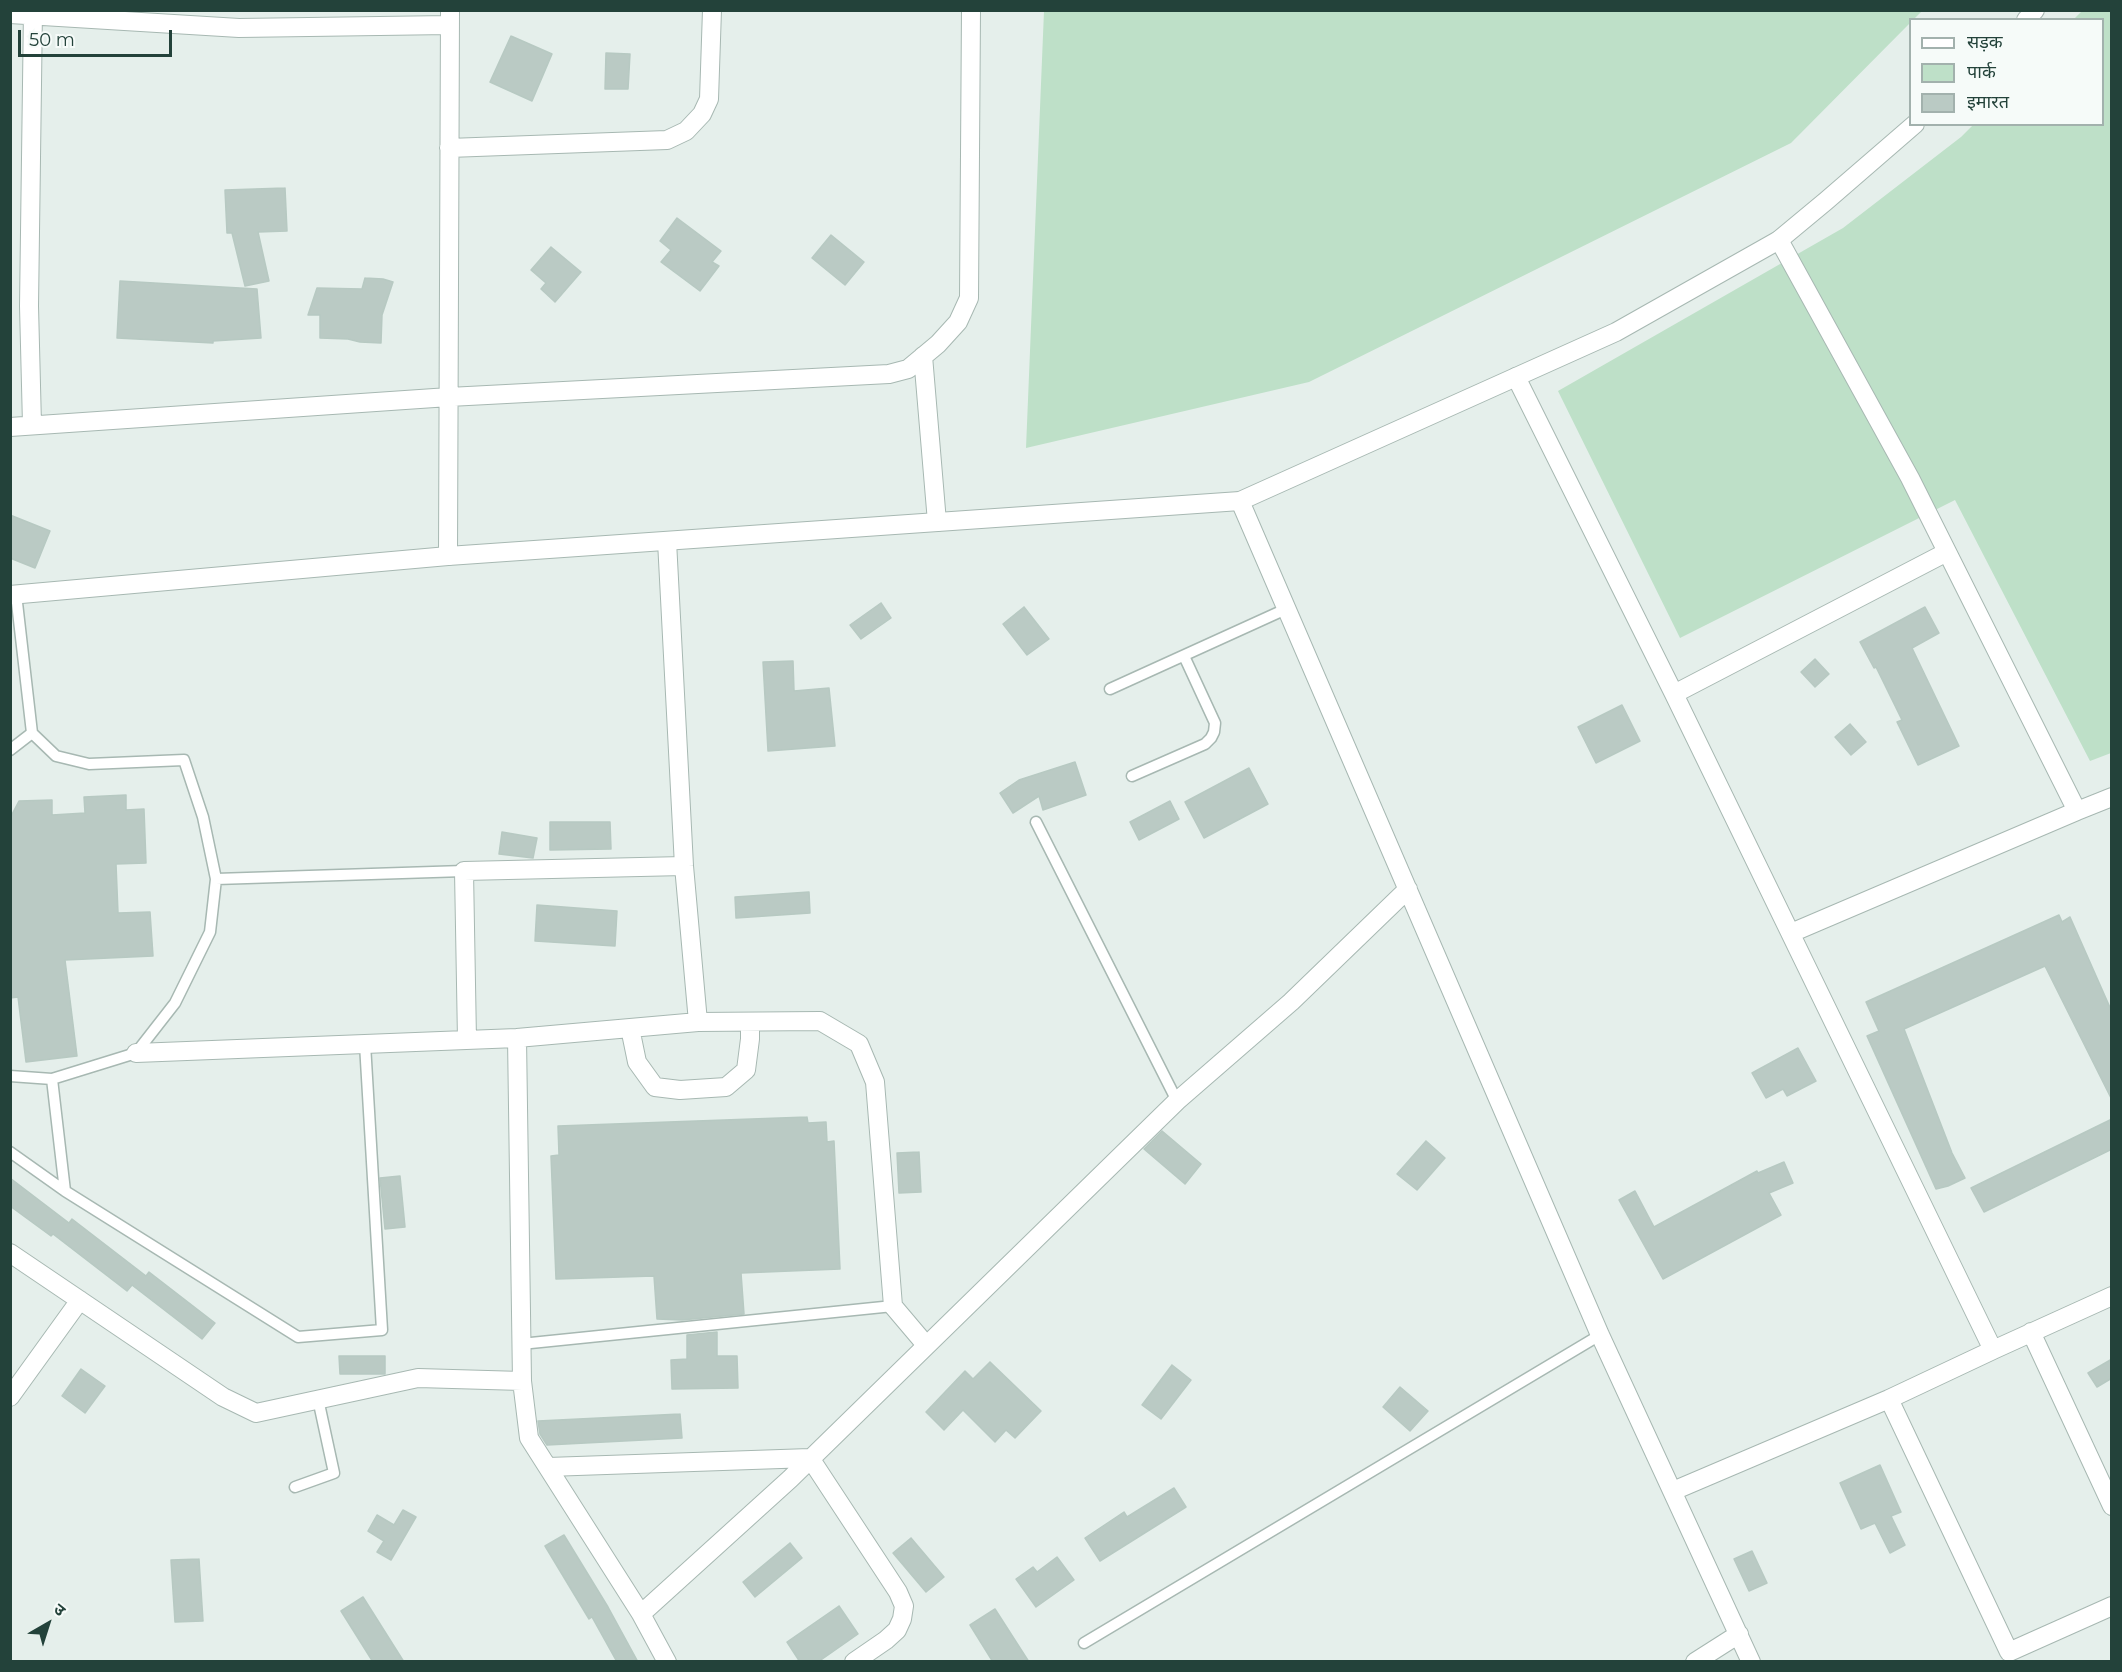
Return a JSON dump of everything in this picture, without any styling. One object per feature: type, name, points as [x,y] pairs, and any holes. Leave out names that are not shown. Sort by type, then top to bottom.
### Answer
[{"type":"street","points":[[449,148],[667,140],[686,131],[702,114],[709,99],[712,10]]},
{"type":"street","points":[[10,427],[449,398],[889,375],[908,369],[958,322],[969,298],[971,10]]},
{"type":"street","points":[[10,14],[33,12],[239,28],[449,18],[448,556]]},
{"type":"street","points":[[32,425],[29,306],[33,12]]},
{"type":"street","points":[[13,595],[448,556],[1240,501],[1616,332],[1779,240],[1913,126]]},
{"type":"street","points":[[1779,240],[1910,478],[2077,811]]},
{"type":"street","points":[[923,356],[937,522]]},
{"type":"street","points":[[1516,377],[1674,694],[1993,1350]]},
{"type":"street","points":[[1240,501],[1600,1335],[1751,1662]]},
{"type":"street","points":[[667,541],[684,866],[698,1022]]},
{"type":"street","points":[[1674,694],[1947,552]]},
{"type":"street","points":[[1791,933],[2112,797]]},
{"type":"street","points":[[466,1040],[464,871],[684,866]]},
{"type":"street","points":[[641,1614],[810,1458],[1177,1101],[1291,1002],[1408,889]]},
{"type":"street","points":[[136,1053],[517,1038],[698,1022],[820,1021],[858,1044],[875,1082],[892,1306],[926,1345]]},
{"type":"street","points":[[630,1028],[637,1062],[655,1087],[680,1090],[726,1087],[746,1070],[750,1022]]},
{"type":"street","points":[[517,1038],[522,1381],[529,1438],[641,1614],[667,1662]]},
{"type":"street","points":[[10,1253],[223,1397],[256,1413],[418,1378],[522,1381]]},
{"type":"street","points":[[1672,1491],[1889,1399],[2112,1296]]},
{"type":"street","points":[[10,1397],[80,1300]]},
{"type":"street","points":[[2031,1332],[2112,1506]]},
{"type":"street","points":[[1889,1399],[2009,1652],[2112,1606]]},
{"type":"street","points":[[548,1467],[810,1458]]},
{"type":"street","points":[[810,1458],[898,1592],[904,1606],[903,1619],[897,1630],[854,1662]]},
{"type":"street","points":[[1695,1662],[1739,1634]]},
{"type":"lane","points":[[10,1076],[52,1079],[136,1053],[175,1003],[210,932],[216,879],[203,817],[184,760],[89,764],[56,756],[32,733],[13,595]]},
{"type":"lane","points":[[1110,689],[1286,609]]},
{"type":"lane","points":[[1132,776],[1205,744],[1215,732],[1215,723],[1184,656]]},
{"type":"lane","points":[[10,750],[32,733]]},
{"type":"lane","points":[[1036,822],[1177,1101]]},
{"type":"lane","points":[[216,879],[464,871]]},
{"type":"lane","points":[[10,1152],[65,1191],[298,1337],[382,1329],[366,1044]]},
{"type":"lane","points":[[52,1079],[65,1191]]},
{"type":"lane","points":[[521,1344],[892,1306]]},
{"type":"lane","points":[[1084,1643],[1600,1335]]},
{"type":"lane","points":[[295,1487],[334,1473],[318,1400]]},
{"type":"green space","points":[[1044,10],[1922,11],[1915,18],[1909,18],[1909,24],[1791,143],[1309,382],[1026,448]]},
{"type":"green space","points":[[2082,11],[2111,11],[2111,753],[2090,761],[1955,500],[1680,638],[1558,391],[1843,228],[1961,137],[1972,126],[2104,126],[2104,18],[2075,18]]},
{"type":"building","points":[[511,36],[552,54],[532,101],[490,82]]},
{"type":"building","points":[[606,53],[630,54],[628,89],[605,89]]},
{"type":"building","points":[[285,188],[287,231],[258,232],[269,281],[245,286],[232,233],[227,233],[225,190]]},
{"type":"building","points":[[677,218],[721,251],[712,262],[719,266],[700,291],[661,262],[671,250],[660,241]]},
{"type":"building","points":[[831,235],[864,262],[845,285],[812,258]]},
{"type":"building","points":[[551,247],[581,272],[555,302],[541,289],[546,283],[531,270]]},
{"type":"building","points":[[365,278],[393,282],[382,315],[381,343],[320,338],[320,315],[308,315],[317,288],[362,289]]},
{"type":"building","points":[[120,281],[257,289],[261,338],[213,341],[213,343],[117,338]]},
{"type":"building","points":[[10,515],[50,531],[35,568],[10,558]]},
{"type":"building","points":[[881,603],[891,618],[861,639],[850,625]]},
{"type":"building","points":[[1024,607],[1049,639],[1027,655],[1003,624]]},
{"type":"building","points":[[1925,607],[1939,633],[1912,648],[1959,746],[1918,765],[1897,722],[1902,720],[1876,667],[1874,668],[1860,642]]},
{"type":"building","points":[[1815,659],[1829,674],[1815,687],[1801,672]]},
{"type":"building","points":[[793,661],[794,691],[829,688],[835,746],[768,751],[763,662]]},
{"type":"building","points":[[1622,705],[1640,741],[1596,763],[1578,727]]},
{"type":"building","points":[[1850,724],[1866,742],[1851,755],[1835,737]]},
{"type":"building","points":[[1075,762],[1086,795],[1043,810],[1039,796],[1013,813],[1000,793],[1019,780]]},
{"type":"building","points":[[1249,768],[1268,804],[1204,838],[1185,802]]},
{"type":"building","points":[[126,795],[126,810],[144,809],[146,863],[116,864],[118,913],[150,912],[153,956],[65,960],[77,1056],[26,1062],[18,997],[10,998],[10,818],[19,801],[52,800],[52,815],[85,813],[84,797]]},
{"type":"building","points":[[1170,801],[1179,819],[1139,840],[1130,822]]},
{"type":"building","points":[[550,822],[610,822],[611,849],[550,850]]},
{"type":"building","points":[[502,832],[537,838],[533,858],[499,854]]},
{"type":"building","points":[[809,892],[810,913],[736,918],[735,897]]},
{"type":"building","points":[[537,905],[617,911],[615,946],[535,941]]},
{"type":"building","points":[[2059,915],[2062,922],[2070,917],[2112,1012],[2112,1100],[2045,966],[1904,1029],[1952,1153],[1965,1178],[1936,1189],[1867,1036],[1879,1031],[1866,1002]]},
{"type":"building","points":[[1798,1048],[1816,1081],[1787,1096],[1783,1089],[1766,1098],[1752,1073]]},
{"type":"building","points":[[807,1117],[808,1123],[826,1122],[827,1142],[834,1141],[840,1269],[741,1273],[744,1314],[682,1320],[657,1319],[654,1276],[556,1279],[551,1156],[559,1155],[558,1126]]},
{"type":"building","points":[[2112,1119],[2112,1149],[1984,1212],[1971,1188]]},
{"type":"building","points":[[1162,1131],[1201,1164],[1185,1184],[1144,1149]]},
{"type":"building","points":[[1426,1141],[1445,1158],[1417,1190],[1397,1174]]},
{"type":"building","points":[[919,1152],[921,1192],[899,1193],[897,1153]]},
{"type":"building","points":[[1784,1162],[1793,1183],[1769,1193],[1781,1215],[1663,1279],[1619,1200],[1635,1191],[1654,1227],[1757,1171],[1758,1173]]},
{"type":"building","points":[[400,1176],[405,1227],[385,1229],[380,1178]]},
{"type":"building","points":[[10,1178],[69,1223],[72,1219],[146,1276],[149,1272],[215,1323],[202,1339],[132,1285],[127,1291],[53,1234],[51,1236],[10,1206]]},
{"type":"building","points":[[717,1332],[717,1356],[737,1356],[738,1388],[672,1389],[671,1360],[687,1359],[687,1335]]},
{"type":"building","points":[[339,1356],[385,1356],[385,1374],[340,1374]]},
{"type":"building","points":[[2112,1359],[2112,1378],[2097,1387],[2088,1373]]},
{"type":"building","points":[[990,1362],[1041,1411],[1015,1438],[1006,1430],[995,1442],[963,1410],[944,1430],[926,1412],[965,1371],[973,1379]]},
{"type":"building","points":[[1172,1365],[1191,1380],[1161,1419],[1142,1405]]},
{"type":"building","points":[[81,1369],[105,1386],[85,1413],[62,1396]]},
{"type":"building","points":[[1400,1387],[1428,1411],[1410,1431],[1383,1407]]},
{"type":"building","points":[[680,1414],[682,1438],[547,1445],[540,1434],[538,1421]]},
{"type":"building","points":[[1880,1465],[1901,1512],[1891,1516],[1905,1545],[1890,1553],[1875,1523],[1861,1529],[1840,1483]]},
{"type":"building","points":[[1174,1488],[1186,1507],[1100,1561],[1085,1538],[1124,1512],[1127,1517]]},
{"type":"building","points":[[403,1510],[416,1517],[391,1560],[377,1552],[384,1541],[368,1531],[377,1515],[394,1525]]},
{"type":"building","points":[[564,1535],[638,1662],[617,1662],[592,1617],[589,1619],[545,1546]]},
{"type":"building","points":[[911,1538],[944,1577],[926,1592],[893,1553]]},
{"type":"building","points":[[790,1543],[802,1558],[755,1597],[743,1582]]},
{"type":"building","points":[[1752,1551],[1767,1583],[1749,1591],[1734,1559]]},
{"type":"building","points":[[1057,1557],[1074,1580],[1036,1607],[1016,1579],[1033,1567],[1037,1572]]},
{"type":"building","points":[[199,1559],[203,1621],[175,1622],[171,1560]]},
{"type":"building","points":[[363,1597],[404,1662],[373,1662],[341,1611]]},
{"type":"building","points":[[839,1606],[858,1634],[818,1662],[800,1662],[787,1642]]},
{"type":"building","points":[[995,1609],[1029,1662],[993,1662],[970,1625]]}]
